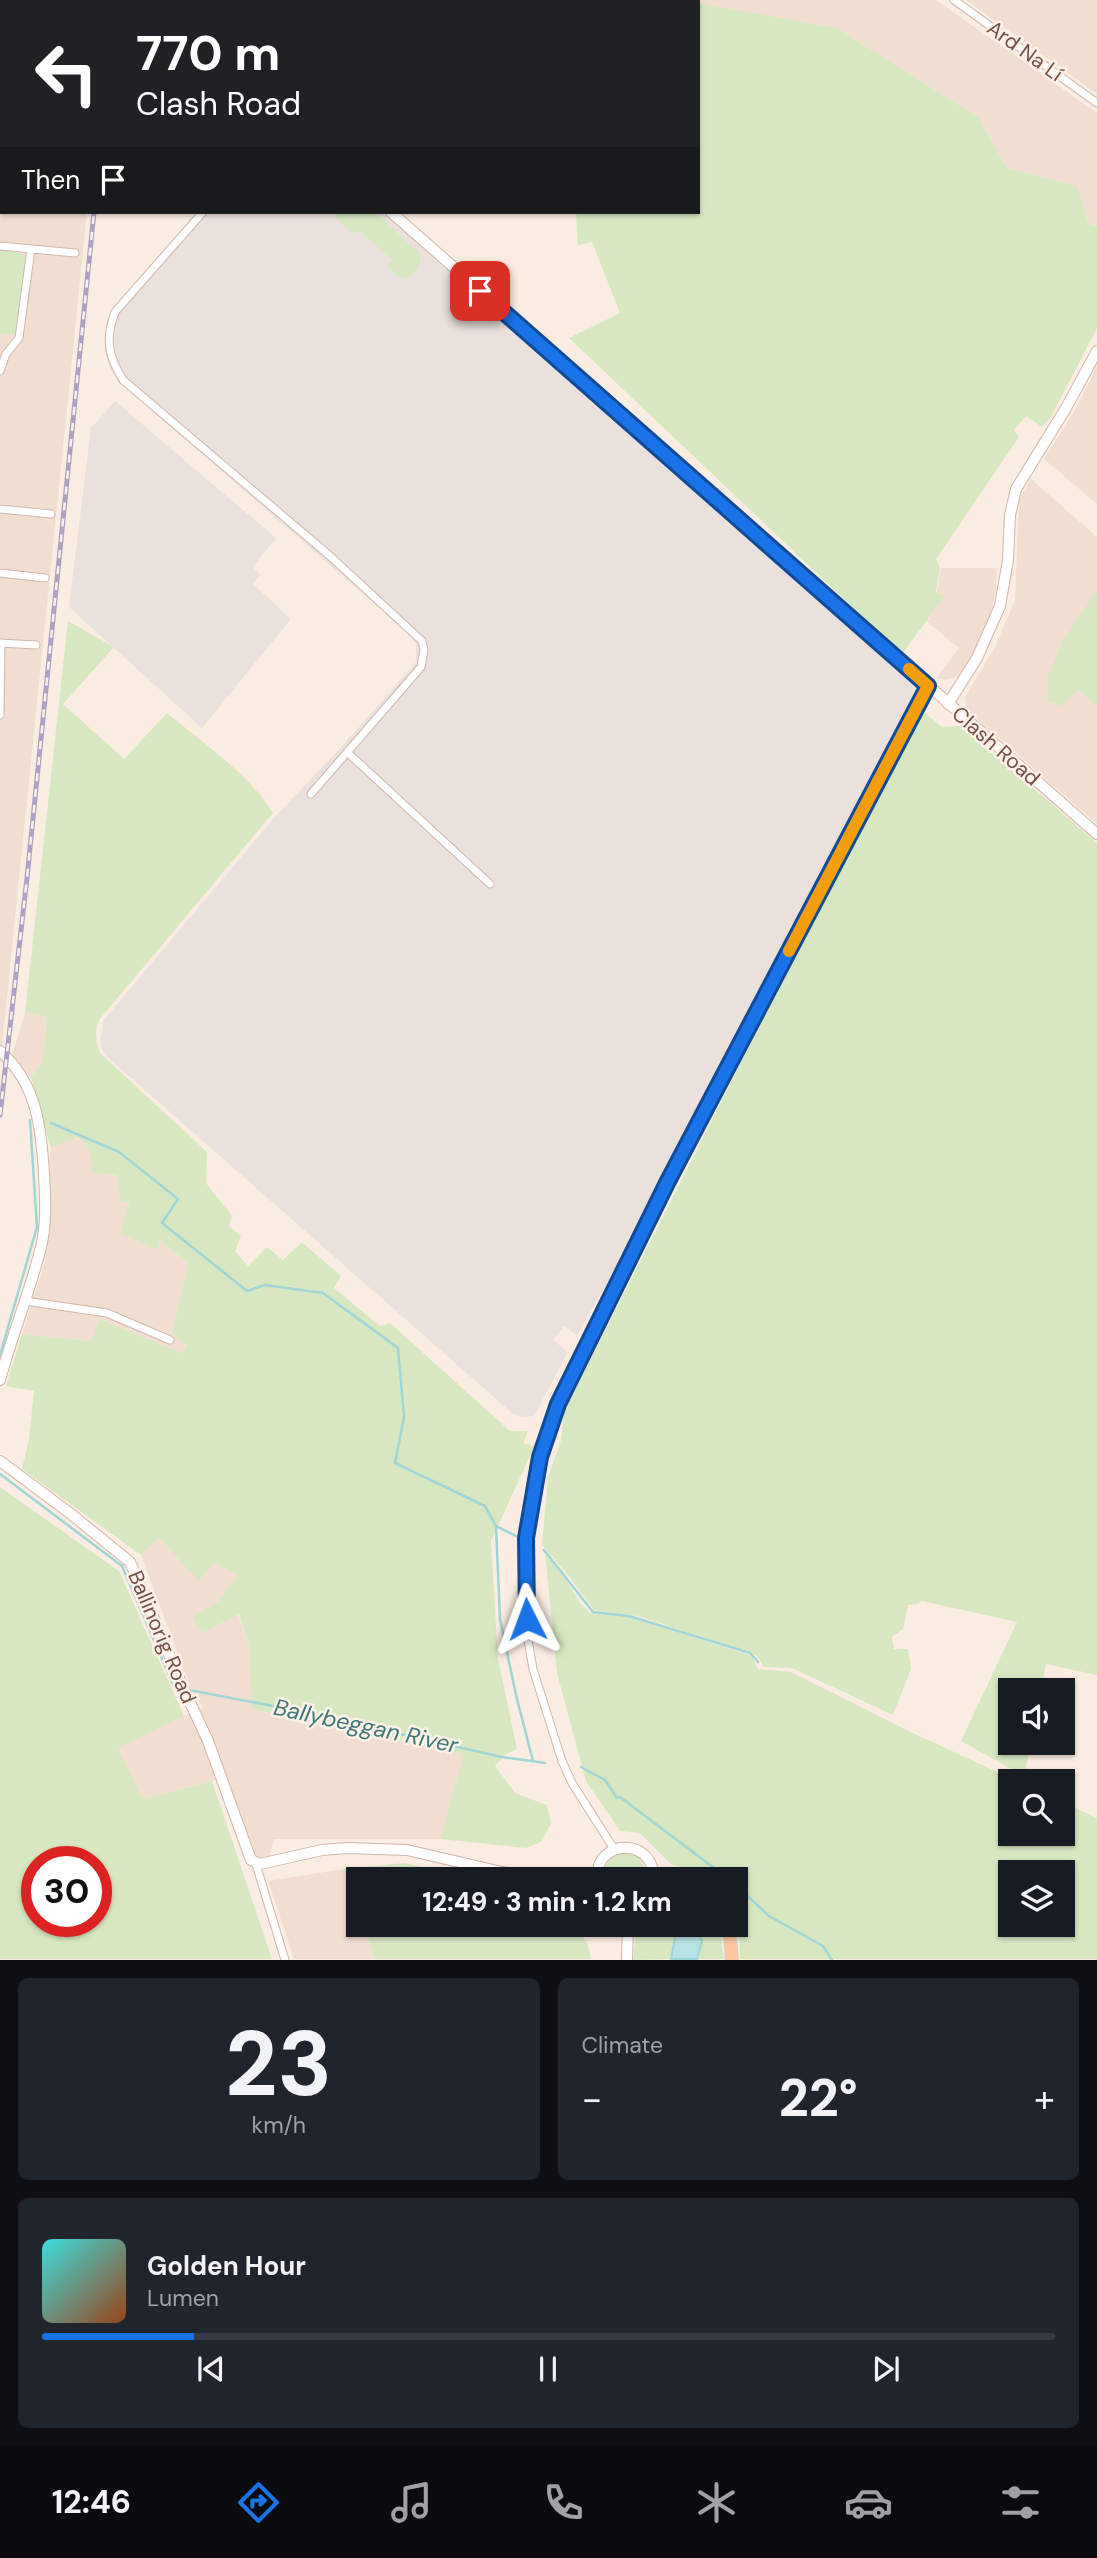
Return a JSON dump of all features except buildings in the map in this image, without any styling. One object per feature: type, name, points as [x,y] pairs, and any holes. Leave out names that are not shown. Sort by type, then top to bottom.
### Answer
[{"type":"main road","points":[[730,1937],[732,1959]]},
{"type":"street","name":"Ard Na Lí","points":[[954,0],[1097,103]]},
{"type":"street","points":[[201,214],[115,312],[109,329],[109,347],[114,366],[123,380],[330,556],[422,641],[424,650],[421,667],[311,794]]},
{"type":"street","name":"Clash Road","points":[[393,214],[1097,834]]},
{"type":"street","points":[[0,246],[75,253]]},
{"type":"street","points":[[0,371],[6,354],[19,338],[32,249]]},
{"type":"street","points":[[948,704],[977,658],[1000,606],[1008,560],[1010,515],[1016,489],[1066,408],[1097,351]]},
{"type":"street","points":[[0,509],[51,514]]},
{"type":"street","points":[[0,573],[45,578]]},
{"type":"street","points":[[0,715],[1,643],[36,645]]},
{"type":"street","points":[[614,1849],[579,1794],[562,1761],[533,1669],[525,1599],[525,1565],[526,1538],[540,1457],[558,1404],[581,1354],[668,1181],[928,686]]},
{"type":"street","points":[[347,752],[490,884]]},
{"type":"street","points":[[0,1051],[21,1077],[38,1114],[43,1143],[45,1224],[25,1301],[0,1380]]},
{"type":"street","points":[[25,1301],[107,1313],[170,1340]]},
{"type":"street","name":"Ballinorig Road","points":[[0,1461],[130,1562],[208,1741],[251,1860],[256,1864],[285,1959]]},
{"type":"street","points":[[598,1867],[601,1860],[614,1849],[623,1847],[640,1851],[652,1867]]},
{"type":"street","points":[[256,1864],[322,1850],[347,1848],[407,1850],[480,1867]]},
{"type":"street","points":[[626,1959],[627,1937]]},
{"type":"shaded area","points":[[700,0],[936,0],[1097,113],[1097,227],[1089,224],[1077,186],[1007,168],[978,117],[837,28],[700,4]]},
{"type":"shaded area","points":[[966,0],[1097,0],[1097,94]]},
{"type":"shaded area","points":[[0,214],[87,214],[2,1046]]},
{"type":"shaded area","points":[[195,214],[389,214],[916,688],[696,1125],[660,1191],[577,1335],[564,1326],[553,1340],[568,1352],[534,1416],[521,1417],[512,1413],[104,1054],[100,1044],[103,1021],[274,818],[347,741],[416,662],[416,645],[407,632],[121,384],[110,369],[105,351],[105,332],[111,313]]},
{"type":"shaded area","points":[[1097,366],[1097,504],[1044,459],[1078,405]]},
{"type":"shaded area","points":[[115,401],[276,538],[253,567],[261,575],[253,584],[291,619],[202,728],[69,607],[91,428]]},
{"type":"shaded area","points":[[1031,479],[1097,537],[1097,589],[1065,637],[1078,689],[1097,706],[1097,824],[967,708],[965,697],[995,647],[1015,600],[1019,499]]},
{"type":"shaded area","points":[[941,568],[997,568],[990,618],[972,656],[957,677],[946,680],[937,678],[959,648],[927,622],[943,597],[937,592]]},
{"type":"shaded area","points":[[25,1013],[47,1016],[42,1063],[31,1077],[12,1056]]},
{"type":"shaded area","points":[[76,1137],[86,1142],[91,1153],[92,1173],[118,1175],[158,1250],[160,1240],[188,1263],[172,1334],[189,1345],[182,1353],[101,1319],[91,1341],[22,1334],[45,1262],[50,1222],[48,1169],[51,1148]]},
{"type":"shaded area","points":[[159,1538],[199,1580],[214,1563],[238,1575],[219,1601],[202,1632],[238,1614],[249,1644],[252,1709],[465,1754],[440,1839],[274,1839],[270,1856],[257,1859],[227,1777],[143,1799],[117,1748],[203,1707],[190,1687],[141,1555]]},
{"type":"shaded area","points":[[344,1869],[346,1937],[367,1937],[375,1959],[294,1959],[268,1881]]},
{"type":"green space","points":[[700,3],[837,28],[978,117],[1007,168],[1077,186],[1089,224],[1097,227],[1097,328],[1051,417],[1042,427],[1026,416],[1014,430],[1019,437],[936,559],[940,568],[936,592],[944,597],[902,654],[569,338],[620,313],[592,242],[578,245],[576,214],[700,214]]},
{"type":"green space","points":[[336,214],[377,214],[420,254],[416,271],[408,278],[397,276],[387,266],[392,260],[361,232],[352,233],[335,217]]},
{"type":"green space","points":[[0,250],[22,253],[26,258],[16,335],[0,334]]},
{"type":"green space","points":[[1097,589],[1097,706],[1078,690],[1062,706],[1048,701],[1048,675],[1065,637]]},
{"type":"green space","points":[[68,621],[114,647],[63,704],[124,759],[167,713],[239,772],[273,813],[99,1020],[96,1036],[100,1053],[207,1152],[206,1183],[232,1216],[229,1226],[241,1236],[235,1251],[248,1266],[267,1247],[283,1260],[302,1242],[341,1276],[334,1288],[380,1326],[390,1323],[510,1431],[528,1431],[523,1443],[534,1447],[491,1541],[498,1659],[517,1749],[506,1754],[495,1766],[515,1793],[547,1805],[551,1823],[542,1841],[527,1848],[440,1839],[464,1754],[252,1709],[249,1644],[239,1614],[202,1633],[193,1617],[219,1601],[238,1575],[214,1563],[199,1581],[159,1538],[141,1555],[22,1469],[29,1439],[34,1391],[6,1386],[22,1334],[91,1341],[100,1319],[182,1353],[188,1345],[172,1334],[188,1263],[160,1240],[158,1250],[120,1233],[130,1201],[120,1202],[118,1175],[92,1173],[88,1148],[77,1137],[51,1148],[31,1077],[42,1063],[47,1017],[25,1013]]},
{"type":"green space","points":[[920,709],[942,727],[961,726],[1097,843],[1097,1675],[1046,1664],[1043,1678],[998,1678],[998,1755],[1028,1755],[1025,1769],[1011,1769],[961,1741],[1017,1622],[922,1601],[908,1605],[903,1629],[892,1637],[894,1649],[908,1649],[911,1669],[893,1715],[792,1668],[764,1667],[756,1655],[638,1616],[594,1610],[542,1545],[548,1477],[561,1440],[564,1412]]},
{"type":"green space","points":[[0,1487],[119,1571],[184,1716],[118,1748],[143,1799],[212,1781],[272,1959],[0,1959]]},
{"type":"green space","points":[[545,1552],[580,1603],[590,1613],[624,1615],[752,1656],[758,1669],[791,1672],[998,1772],[998,1846],[1075,1846],[1075,1808],[1097,1818],[1097,1959],[740,1959],[739,1937],[748,1937],[748,1867],[681,1867],[671,1864],[640,1833],[620,1831],[586,1781],[557,1673]]},
{"type":"green space","points":[[627,1852],[636,1856],[644,1867],[606,1867],[617,1855]]},
{"type":"green space","points":[[405,1863],[420,1867],[364,1867]]},
{"type":"green space","points":[[367,1937],[583,1937],[591,1959],[375,1959]]},
{"type":"green space","points":[[636,1937],[675,1937],[671,1959],[633,1960]]},
{"type":"green space","points":[[681,1937],[721,1937],[724,1959],[697,1959],[699,1954]]},
{"type":"water","points":[[675,1937],[700,1937],[702,1941],[697,1959],[671,1959]]},
{"type":"waterway","name":"Ballybeggan River","points":[[0,1355],[37,1227],[30,1120]]},
{"type":"waterway","points":[[51,1123],[119,1152],[178,1199],[162,1223],[247,1291],[265,1285],[323,1293],[398,1348],[404,1417],[395,1463],[485,1506],[496,1526],[516,1536]]},
{"type":"waterway","name":"Ballybeggan River","points":[[0,1474],[122,1566],[175,1689],[178,1690]]},
{"type":"waterway","points":[[496,1527],[500,1619],[533,1761]]},
{"type":"waterway","points":[[544,1550],[593,1612],[629,1616],[750,1653],[758,1662]]},
{"type":"waterway","name":"Ballybeggan River","points":[[189,1690],[294,1710],[502,1757],[545,1763]]},
{"type":"waterway","name":"Ballybeggan River","points":[[581,1767],[605,1780],[617,1798],[620,1797],[713,1867]]},
{"type":"waterway","name":"Ballybeggan River","points":[[748,1896],[769,1916],[823,1946],[832,1960]]},
{"type":"railway","points":[[0,1115],[27,878],[94,214]]},
{"type":"slow traffic","points":[[789,951],[928,686],[909,669]]},
{"type":"route","points":[[480,291],[928,686],[668,1181],[558,1404],[540,1457],[526,1538],[527,1619]]}]
